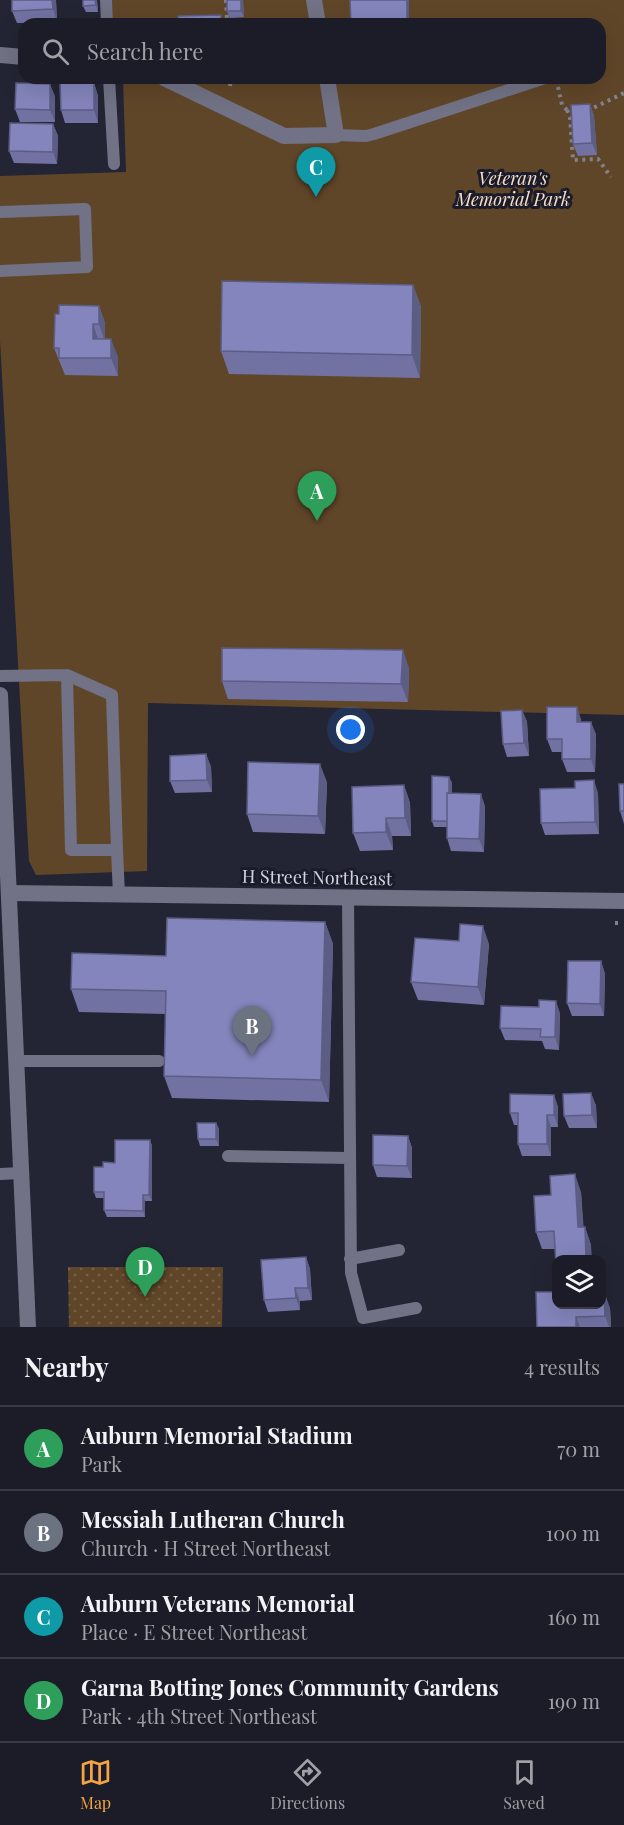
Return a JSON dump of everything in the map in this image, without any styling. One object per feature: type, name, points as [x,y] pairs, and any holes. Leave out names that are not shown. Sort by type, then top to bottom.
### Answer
[{"type":"street","points":[[314,0],[317,18]]},
{"type":"street","points":[[0,55],[18,56]]},
{"type":"street","points":[[176,84],[284,136],[336,135],[328,84]]},
{"type":"street","points":[[0,695],[4,893],[16,1061],[28,1327]]},
{"type":"street","name":"H Street Northeast","points":[[4,893],[624,900]]},
{"type":"lane","points":[[106,0],[107,18]]},
{"type":"lane","points":[[109,84],[114,164]]},
{"type":"lane","points":[[336,135],[374,134],[527,84]]},
{"type":"lane","points":[[0,212],[85,208],[87,267],[0,271]]},
{"type":"lane","points":[[67,675],[71,850],[117,850]]},
{"type":"lane","points":[[0,676],[67,675],[112,694],[119,895]]},
{"type":"lane","points":[[348,897],[351,1273],[363,1318],[416,1308]]},
{"type":"lane","points":[[16,1061],[159,1061]]},
{"type":"lane","points":[[228,1156],[350,1158]]},
{"type":"lane","points":[[0,1174],[21,1173]]},
{"type":"lane","points":[[350,1259],[399,1250]]},
{"type":"path","points":[[226,0],[227,18]]},
{"type":"path","points":[[557,84],[562,105],[570,117],[573,160],[598,159],[611,177]]},
{"type":"path","points":[[567,110],[591,108],[624,93]]},
{"type":"green space","name":"Veteran's Memorial Park","points":[[106,0],[624,0],[624,715],[148,703],[147,871],[36,875],[29,861],[0,340],[0,176],[126,172],[123,84],[606,84],[606,18],[107,18]]},
{"type":"green space","points":[[68,1267],[223,1267],[222,1327],[69,1327]]},
{"type":"building","points":[[12,0],[52,0],[53,9],[12,11]]},
{"type":"building","points":[[83,0],[95,0],[96,5],[83,6]]},
{"type":"building","points":[[227,0],[241,0],[241,11],[227,11]]},
{"type":"building","points":[[350,0],[407,0],[407,18],[351,18]]},
{"type":"building","points":[[221,15],[221,18],[178,18],[178,16]]},
{"type":"building","points":[[16,83],[50,84],[50,110],[15,109]]},
{"type":"building","points":[[60,84],[94,84],[94,110],[61,110]]},
{"type":"building","points":[[590,104],[592,143],[573,144],[571,105]]},
{"type":"building","points":[[10,123],[53,124],[53,152],[9,151]]},
{"type":"building","points":[[222,281],[413,285],[412,355],[221,351]]},
{"type":"building","points":[[59,305],[99,306],[99,324],[93,324],[93,339],[111,339],[111,358],[59,358],[59,348],[54,348],[55,314],[59,314]]},
{"type":"building","points":[[222,648],[403,650],[401,684],[222,681]]},
{"type":"building","points":[[547,707],[577,707],[577,722],[591,722],[591,759],[562,759],[562,739],[547,739]]},
{"type":"building","points":[[522,710],[524,743],[503,744],[501,711]]},
{"type":"building","points":[[206,754],[207,780],[170,781],[170,756]]},
{"type":"building","points":[[248,762],[320,764],[318,816],[247,814]]},
{"type":"building","points":[[432,776],[449,777],[447,821],[432,821]]},
{"type":"building","points":[[594,780],[595,822],[541,823],[540,789],[575,788],[575,781]]},
{"type":"building","points":[[619,784],[624,784],[624,811],[620,811]]},
{"type":"building","points":[[404,785],[405,818],[386,818],[386,832],[353,833],[352,787]]},
{"type":"building","points":[[447,793],[481,794],[479,839],[447,838]]},
{"type":"building","points":[[167,918],[325,922],[321,1080],[164,1076],[166,991],[71,989],[72,953],[166,956]]},
{"type":"building","points":[[460,924],[483,926],[478,987],[411,982],[415,938],[459,941]]},
{"type":"building","points":[[568,961],[601,961],[600,1004],[567,1003]]},
{"type":"building","points":[[539,1000],[556,1001],[555,1037],[540,1037],[541,1029],[500,1028],[501,1006],[539,1007]]},
{"type":"building","points":[[591,1093],[592,1115],[564,1116],[563,1094]]},
{"type":"building","points":[[510,1094],[554,1095],[554,1115],[547,1115],[547,1144],[518,1144],[518,1113],[510,1113]]},
{"type":"building","points":[[197,1123],[216,1123],[216,1139],[198,1139]]},
{"type":"building","points":[[373,1135],[408,1136],[407,1166],[373,1165]]},
{"type":"building","points":[[115,1140],[150,1140],[149,1195],[143,1195],[143,1211],[104,1210],[104,1192],[94,1192],[94,1167],[103,1167],[103,1162],[115,1163]]},
{"type":"building","points":[[575,1174],[578,1227],[585,1227],[586,1255],[555,1255],[554,1231],[536,1232],[534,1196],[551,1195],[550,1176]]},
{"type":"building","points":[[306,1257],[308,1288],[295,1288],[296,1298],[264,1300],[261,1260]]},
{"type":"building","points":[[536,1292],[552,1292],[552,1309],[605,1309],[605,1316],[576,1317],[576,1327],[537,1327]]},
{"type":"place","name":"Auburn Veterans Memorial","points":[[316,197]]},
{"type":"place","name":"Auburn Memorial Stadium","points":[[317,521]]},
{"type":"place","name":"Messiah Lutheran Church","points":[[252,1056]]},
{"type":"place","name":"Garna Botting Jones Community Gardens","points":[[145,1297]]}]
